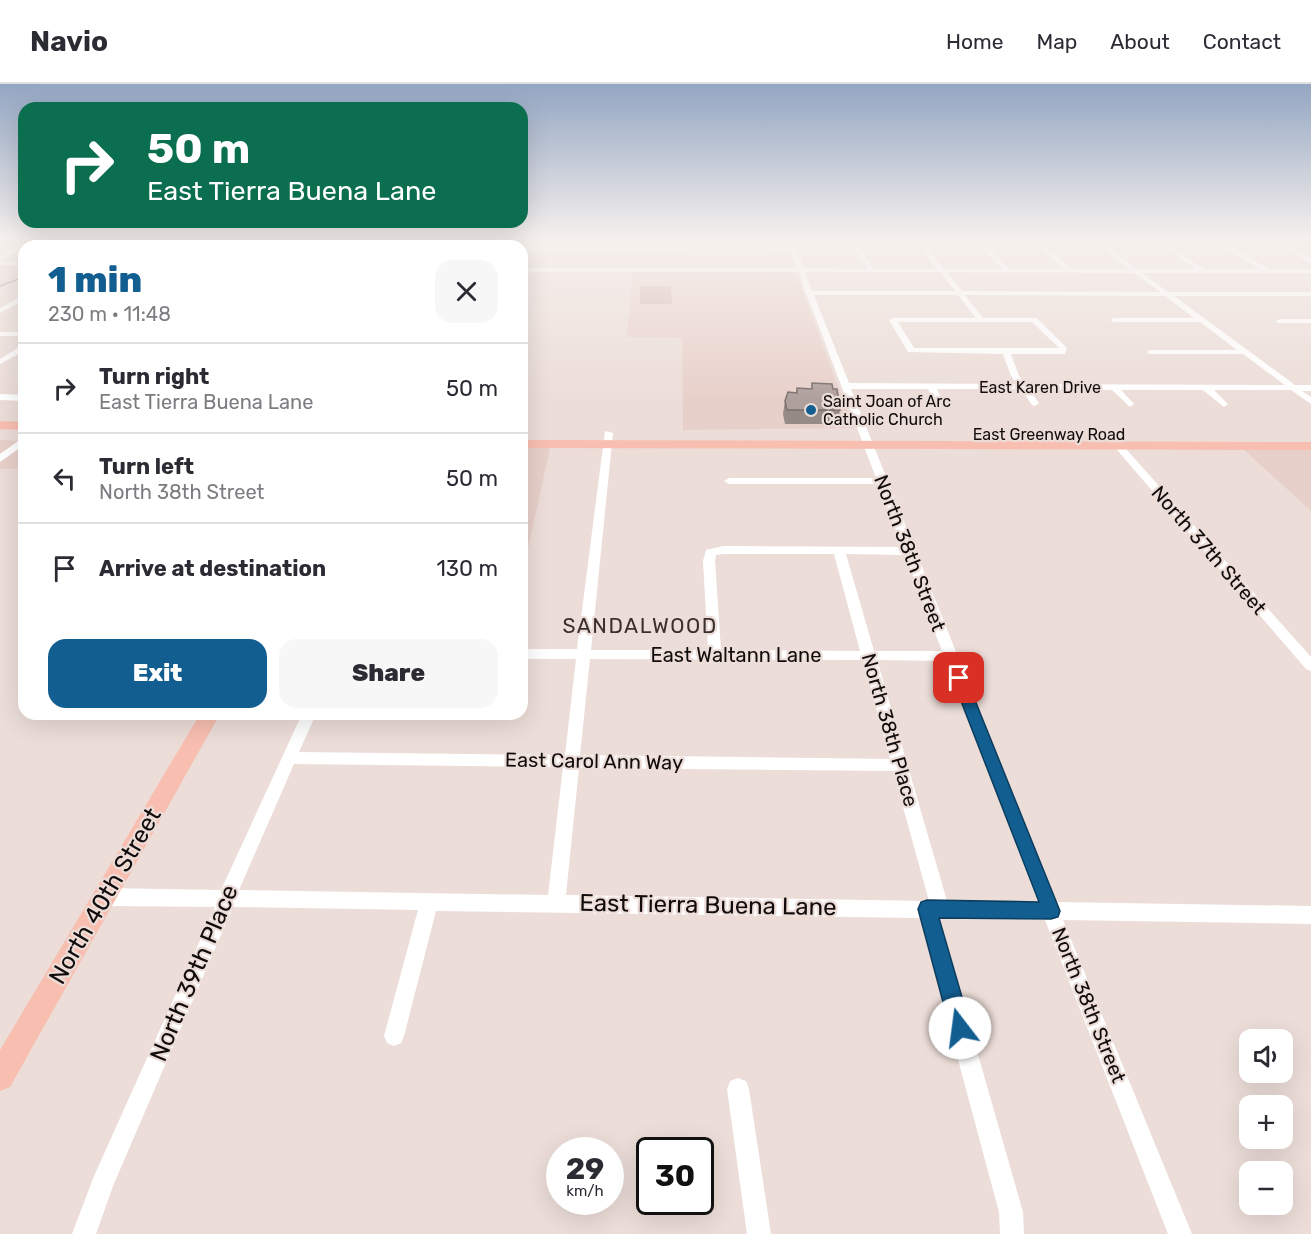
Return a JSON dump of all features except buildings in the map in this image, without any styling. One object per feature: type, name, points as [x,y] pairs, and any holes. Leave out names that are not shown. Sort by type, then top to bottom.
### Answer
[{"type":"main road","points":[[0,425],[18,426]]},
{"type":"main road","name":"East Greenway Road","points":[[528,433],[607,439]]},
{"type":"main road","name":"East Greenway Road","points":[[528,444],[607,439],[865,439],[1108,434],[1311,434]]},
{"type":"main road","points":[[0,436],[18,438]]},
{"type":"main road","name":"East Greenway Road","points":[[865,439],[1118,445],[1311,446]]},
{"type":"main road","name":"North 40th Street","points":[[0,1077],[207,720]]},
{"type":"street","points":[[808,293],[1311,294]]},
{"type":"street","name":"North 38th Street","points":[[808,293],[1180,1234]]},
{"type":"street","points":[[960,294],[981,320]]},
{"type":"street","points":[[1167,294],[1311,401]]},
{"type":"street","points":[[1301,294],[1311,300]]},
{"type":"street","points":[[0,311],[18,300]]},
{"type":"street","points":[[893,320],[981,320],[1034,320],[1063,348],[1062,352],[911,350],[893,320]]},
{"type":"street","points":[[1114,320],[1203,320]]},
{"type":"street","points":[[1280,321],[1311,321]]},
{"type":"street","points":[[0,334],[18,334]]},
{"type":"street","points":[[0,362],[18,352]]},
{"type":"street","points":[[1006,352],[1015,376],[1035,403]]},
{"type":"street","points":[[1150,352],[1245,352]]},
{"type":"street","points":[[12,355],[18,356]]},
{"type":"street","name":"East Karen Drive","points":[[844,386],[1311,388]]},
{"type":"street","points":[[931,386],[940,403]]},
{"type":"street","name":"East Karen Drive","points":[[1114,387],[1130,404]]},
{"type":"street","points":[[1205,387],[1224,404]]},
{"type":"street","points":[[0,397],[18,398]]},
{"type":"street","name":"North 37th Street","points":[[1108,434],[1311,666]]},
{"type":"street","points":[[556,903],[607,439]]},
{"type":"street","points":[[0,459],[18,444]]},
{"type":"street","points":[[729,481],[881,481]]},
{"type":"street","points":[[716,655],[710,553],[723,550],[909,551]]},
{"type":"street","name":"North 38th Place","points":[[839,551],[899,765],[1011,1212],[1012,1234]]},
{"type":"street","name":"East Waltann Lane","points":[[528,654],[951,657]]},
{"type":"street","name":"North 39th Place","points":[[84,1234],[102,1184],[218,924],[235,876],[306,720]]},
{"type":"street","name":"East Carol Ann Way","points":[[290,758],[899,765]]},
{"type":"street","name":"East Tierra Buena Lane","points":[[104,897],[1311,915]]},
{"type":"street","points":[[394,1036],[429,902]]},
{"type":"street","points":[[738,1089],[759,1234]]},
{"type":"shaded area","points":[[631,293],[803,293],[854,428],[683,430],[682,338],[627,337]]},
{"type":"shaded area","points":[[640,293],[671,293],[672,304],[640,304]]},
{"type":"shaded area","points":[[0,440],[18,441],[18,469],[0,469]]},
{"type":"shaded area","points":[[528,448],[550,448],[528,549]]},
{"type":"shaded area","points":[[1243,449],[1311,449],[1311,511]]},
{"type":"place","name":"Saint Joan of Arc Catholic Church","points":[[811,410]]},
{"type":"district","name":"SANDALWOOD","points":[[640,626]]},
{"type":"route","points":[[959,678],[1051,911],[927,909],[960,1028]]}]
